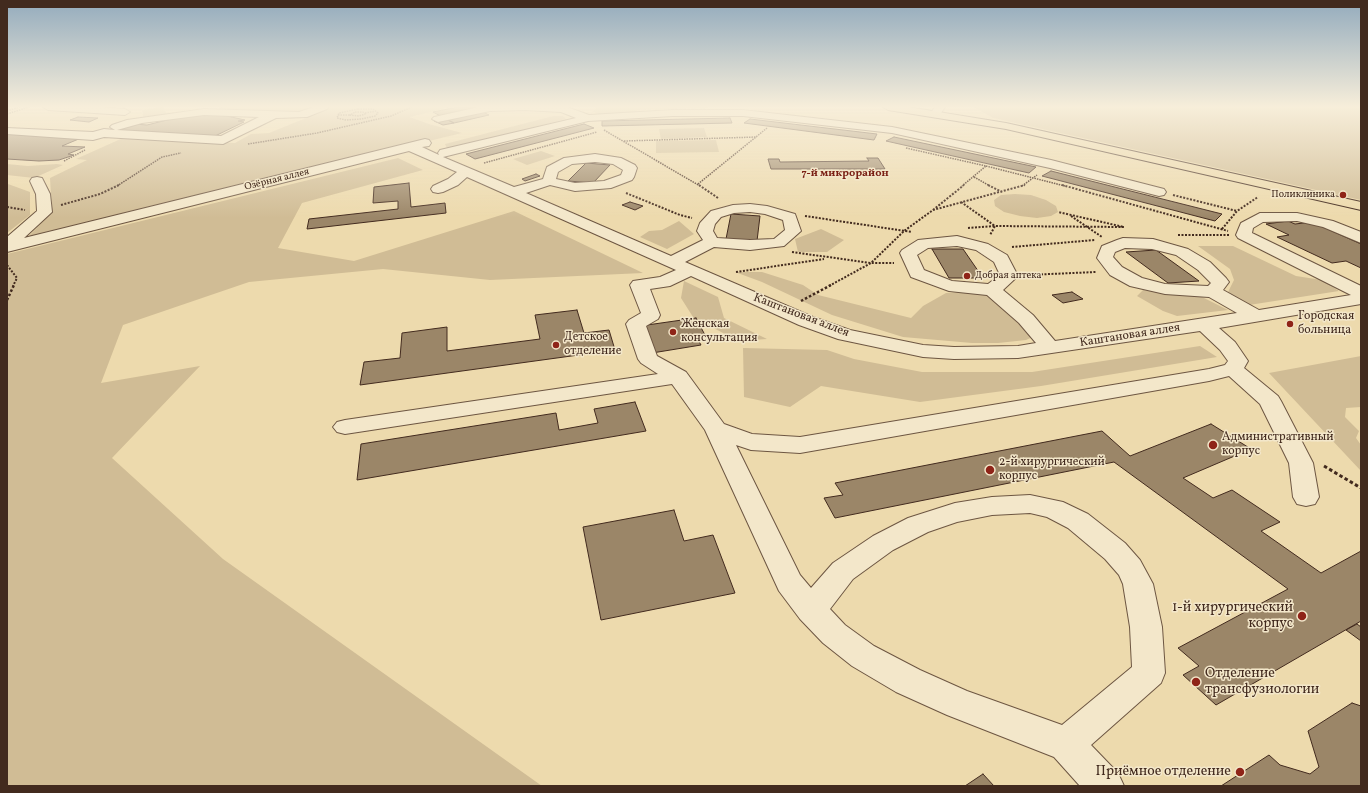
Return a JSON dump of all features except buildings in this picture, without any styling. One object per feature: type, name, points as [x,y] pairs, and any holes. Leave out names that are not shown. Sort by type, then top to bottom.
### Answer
[{"type":"main road","points":[[1086,144],[1361,206]]},
{"type":"street","name":"Озёрная аллея","points":[[7,246],[421,144]]},
{"type":"street","points":[[444,153],[481,144]]},
{"type":"street","points":[[958,144],[1051,164],[1159,192]]},
{"type":"street","name":"Каштановая аллея","points":[[410,147],[806,321],[845,335],[923,351],[954,353],[1018,352],[1151,333],[1361,299]]},
{"type":"street","points":[[514,192],[549,181],[575,187],[606,185],[627,177],[630,168],[616,161],[595,158],[569,161],[552,170],[549,181]]},
{"type":"street","points":[[438,189],[453,182],[466,171]]},
{"type":"street","points":[[7,246],[45,212],[43,194],[37,181]]},
{"type":"street","points":[[671,262],[712,242],[750,244],[778,243],[793,231],[790,217],[766,210],[750,208],[733,209],[716,214],[708,223],[705,230],[712,242]]},
{"type":"street","points":[[1361,238],[1328,224],[1297,216],[1260,218],[1246,226],[1244,235],[1361,293]]},
{"type":"street","points":[[992,290],[1009,276],[1000,259],[984,245],[957,241],[924,243],[908,253],[917,273],[949,286],[992,290],[1026,319],[1050,348]]},
{"type":"street","points":[[1213,292],[1220,282],[1204,266],[1182,252],[1153,244],[1123,243],[1108,249],[1105,258],[1116,271],[1136,282],[1165,289],[1213,292],[1256,316]]},
{"type":"street","points":[[691,270],[664,282],[639,285],[651,315],[636,324],[648,359],[678,377],[716,429],[789,583],[811,610],[834,634],[863,656],[908,682],[959,704],[1066,744],[1104,786]]},
{"type":"street","points":[[1336,302],[1361,314]]},
{"type":"street","points":[[716,429],[731,436],[751,442],[800,445],[1201,376],[1233,369],[1238,361],[1228,346],[1204,324]]},
{"type":"street","points":[[1233,369],[1270,401],[1301,463],[1306,498]]},
{"type":"street","points":[[345,427],[678,377]]},
{"type":"street","points":[[811,610],[843,571],[883,543],[918,524],[955,513],[992,506],[1030,504],[1054,509],[1072,518],[1115,551],[1130,568],[1138,584],[1146,627],[1149,673],[1066,744]]},
{"type":"path","points":[[484,163],[553,144]]},
{"type":"path","points":[[631,144],[698,184],[733,209]]},
{"type":"path","points":[[698,184],[748,144]]},
{"type":"path","points":[[906,148],[1035,177],[1244,235]]},
{"type":"path","points":[[64,161],[81,152]]},
{"type":"path","points":[[798,303],[871,263],[904,231],[933,210],[986,166]]},
{"type":"path","points":[[974,177],[1002,192]]},
{"type":"path","points":[[933,210],[1024,185],[1035,177]]},
{"type":"path","points":[[606,185],[680,215],[708,223]]},
{"type":"path","points":[[1159,192],[1236,210]]},
{"type":"path","points":[[1222,229],[1236,210],[1261,195]]},
{"type":"path","points":[[961,202],[995,226]]},
{"type":"path","points":[[7,207],[11,208]]},
{"type":"path","points":[[965,228],[995,226],[1124,227],[1058,212]]},
{"type":"path","points":[[995,226],[984,245],[1010,247],[1105,239],[1069,215]]},
{"type":"path","points":[[805,216],[918,233]]},
{"type":"path","points":[[904,231],[919,230]]},
{"type":"path","points":[[1172,235],[1244,235]]},
{"type":"path","points":[[788,252],[871,263],[913,263]]},
{"type":"path","points":[[711,279],[729,273],[827,258]]},
{"type":"path","points":[[7,265],[17,278],[7,300]]},
{"type":"path","points":[[1009,276],[1116,271]]},
{"type":"path","points":[[1294,449],[1361,488]]},
{"type":"shaded area","points":[[109,144],[416,144],[27,238],[52,212],[50,178],[87,160],[76,159]]},
{"type":"shaded area","points":[[445,144],[470,144],[455,148],[447,148]]},
{"type":"shaded area","points":[[656,144],[717,144],[719,152],[656,153]]},
{"type":"shaded area","points":[[1110,144],[1361,144],[1361,200]]},
{"type":"shaded area","points":[[541,151],[555,156],[527,165],[513,159]]},
{"type":"shaded area","points":[[398,158],[423,170],[302,203],[278,248],[354,261],[514,211],[643,273],[490,280],[383,269],[249,282],[123,325],[101,383],[200,366],[112,458],[223,559],[542,786],[7,786],[7,254]]},
{"type":"shaded area","points":[[7,164],[28,166],[63,165],[34,178],[7,175]]},
{"type":"shaded area","points":[[8,184],[30,192],[30,215],[7,233]]},
{"type":"shaded area","points":[[1001,195],[1031,195],[1046,200],[1056,206],[1058,212],[1051,216],[1037,218],[1004,212],[995,206],[994,200]]},
{"type":"shaded area","points":[[679,221],[694,234],[667,249],[640,237],[649,231],[662,230]]},
{"type":"shaded area","points":[[821,229],[844,240],[827,252],[798,252],[795,239]]},
{"type":"shaded area","points":[[1198,246],[1233,246],[1296,276],[1322,280],[1339,291],[1249,305],[1228,292],[1234,280],[1230,269]]},
{"type":"shaded area","points":[[735,272],[762,272],[803,285],[818,295],[911,318],[923,306],[946,293],[976,292],[1000,298],[1037,335],[1026,340],[998,343],[972,343],[903,337],[832,315],[762,282]]},
{"type":"shaded area","points":[[684,281],[718,297],[724,318],[767,339],[738,341],[693,317],[681,298]]},
{"type":"shaded area","points":[[1143,290],[1200,296],[1228,310],[1177,316],[1163,311],[1137,296]]},
{"type":"shaded area","points":[[1200,346],[1217,357],[1041,386],[920,402],[821,386],[790,407],[744,397],[743,348],[827,350],[854,359],[922,372],[1032,372]]},
{"type":"shaded area","points":[[1361,356],[1361,407],[1346,408],[1345,417],[1359,431],[1356,438],[1361,445],[1361,471],[1269,373]]},
{"type":"place","name":"Поликлиника","points":[[1343,195]]},
{"type":"place","name":"Добрая аптека","points":[[967,276]]},
{"type":"place","name":"Городская больница","points":[[1290,324]]},
{"type":"place","name":"Женская консультация","points":[[673,332]]},
{"type":"place","name":"Детское отделение","points":[[556,345]]},
{"type":"place","name":"Административный корпус","points":[[1213,445]]},
{"type":"place","name":"2-й хирургический корпус","points":[[990,470]]},
{"type":"place","name":"1-й хирургический корпус","points":[[1302,616]]},
{"type":"place","name":"Отделение трансфузиологии","points":[[1196,682]]},
{"type":"place","name":"Приёмное отделение","points":[[1240,772]]},
{"type":"district","name":"7-й микрорайон","points":[[845,174]]}]
